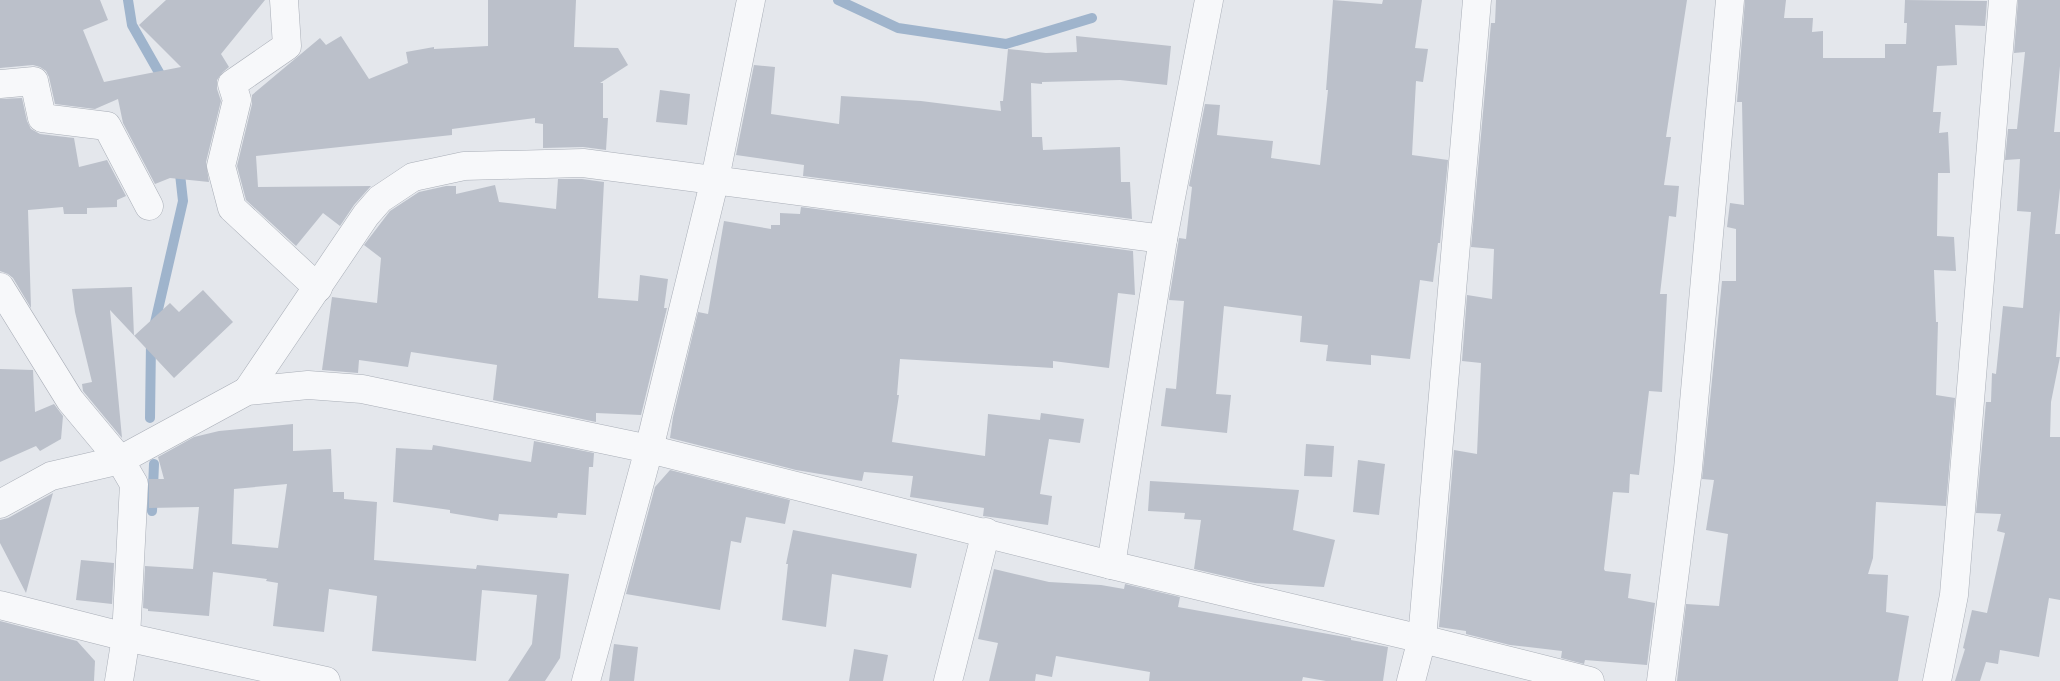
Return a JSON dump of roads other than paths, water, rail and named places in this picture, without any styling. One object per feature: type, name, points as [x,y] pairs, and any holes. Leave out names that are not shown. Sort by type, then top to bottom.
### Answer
[{"type":"street","points":[[284,0],[287,46],[232,84],[237,100],[222,166],[232,208],[318,288]]},
{"type":"street","points":[[586,681],[649,449],[714,179],[750,0]]},
{"type":"street","points":[[1111,565],[1163,239],[1209,0]]},
{"type":"street","points":[[1411,681],[1422,639],[1477,0]]},
{"type":"street","points":[[1661,681],[1688,469],[1730,0]]},
{"type":"street","points":[[1936,681],[1954,595],[2003,0]]},
{"type":"street","points":[[0,84],[34,81],[42,118],[107,126],[149,206]]},
{"type":"street","points":[[247,391],[366,214],[380,199],[413,177],[464,166],[583,163],[1163,239]]},
{"type":"street","points":[[0,287],[70,400],[120,460],[134,484],[126,637],[119,681]]},
{"type":"street","points":[[0,504],[51,476],[120,460],[247,391],[308,385],[362,389],[649,449],[986,532],[1111,565],[1590,681]]},
{"type":"street","points":[[948,681],[986,532]]},
{"type":"street","points":[[0,605],[126,637],[326,681]]},
{"type":"waterway","points":[[128,0],[132,25],[165,83]]},
{"type":"waterway","points":[[838,0],[898,28],[1006,44],[1092,18]]},
{"type":"waterway","points":[[154,327],[183,201],[179,165]]},
{"type":"waterway","points":[[150,418],[151,342]]},
{"type":"waterway","points":[[152,511],[154,464]]}]
